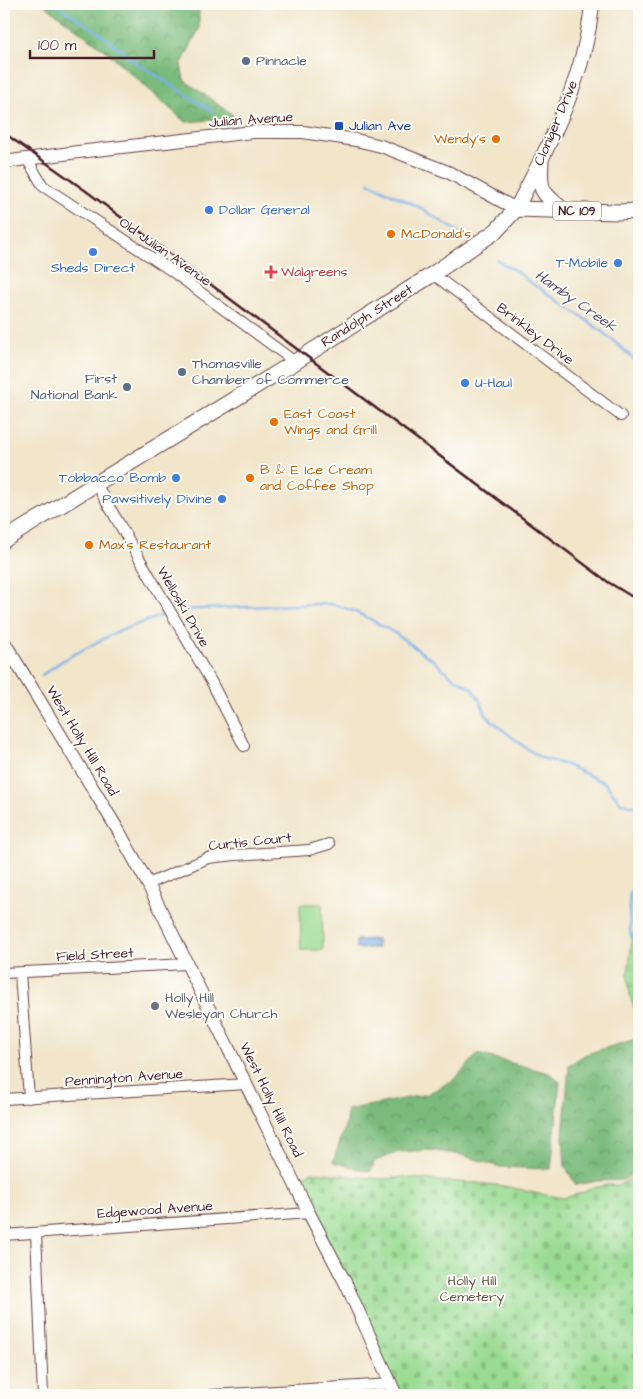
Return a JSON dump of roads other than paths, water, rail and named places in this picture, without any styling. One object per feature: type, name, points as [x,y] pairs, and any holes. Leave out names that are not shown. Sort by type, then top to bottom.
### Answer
[{"type":"main road","name":"Cloniger Drive","points":[[516,209],[541,161],[574,89],[588,33],[592,4]]},
{"type":"main road","points":[[541,161],[540,174],[543,191],[546,197],[563,210]]},
{"type":"main road","name":"NC 109","points":[[516,209],[639,211]]},
{"type":"main road","name":"Randolph Street","points":[[4,540],[295,362],[432,274],[496,231],[516,209]]},
{"type":"street","name":"Julian Avenue","points":[[4,162],[253,132],[303,132],[381,146],[448,172],[516,209]]},
{"type":"street","name":"Old Julian Avenue","points":[[27,159],[43,186],[169,270],[295,362]]},
{"type":"street","name":"Brinkley Drive","points":[[432,274],[621,416]]},
{"type":"street","name":"Welloski Drive","points":[[96,484],[212,683],[244,746]]},
{"type":"street","name":"West Holly Hill Road","points":[[4,642],[118,830],[148,884],[309,1213],[347,1286],[393,1390]]},
{"type":"street","name":"Curtis Court","points":[[148,884],[208,858],[309,850],[329,844]]},
{"type":"street","name":"Field Street","points":[[4,973],[187,964]]},
{"type":"street","points":[[20,973],[28,1098]]},
{"type":"street","name":"Pennington Avenue","points":[[4,1099],[246,1084]]},
{"type":"street","name":"Edgewood Avenue","points":[[4,1235],[309,1213]]},
{"type":"street","points":[[36,1232],[43,1395]]},
{"type":"street","points":[[212,1395],[393,1390]]},
{"type":"water","points":[[377,939],[378,948],[356,949],[356,940]]},
{"type":"waterway","name":"Hamby Creek","points":[[55,4],[97,31],[137,63],[212,111]]},
{"type":"waterway","name":"Hamby Creek","points":[[369,183],[419,207],[466,236]]},
{"type":"waterway","name":"Hamby Creek","points":[[497,260],[521,274],[586,320],[639,365]]},
{"type":"waterway","points":[[178,610],[317,604],[332,604],[351,610],[396,634],[433,660],[451,676],[473,689],[487,716],[526,748],[541,758],[567,765],[605,783],[621,803],[639,807]]},
{"type":"waterway","points":[[42,675],[62,661],[116,632],[166,614]]},
{"type":"waterway","name":"Hamby Creek","points":[[639,827],[639,832]]},
{"type":"waterway","name":"Hamby Creek","points":[[639,869],[630,895],[629,911],[631,936],[639,944]]},
{"type":"railway","points":[[4,133],[86,191],[608,582],[639,601]]},
{"type":"place","name":"Pinnacle","points":[[246,61]]},
{"type":"place","name":"Julian Ave","points":[[339,126]]},
{"type":"place","name":"Wendy's","points":[[496,139]]},
{"type":"place","name":"Dollar General","points":[[209,210]]},
{"type":"place","name":"McDonald's","points":[[391,234]]},
{"type":"place","name":"Sheds Direct","points":[[93,252]]},
{"type":"place","name":"T-Mobile","points":[[618,263]]},
{"type":"place","name":"Walgreens","points":[[271,272]]},
{"type":"place","name":"Thomasville Chamber of Commerce","points":[[182,372]]},
{"type":"place","name":"U-Haul","points":[[465,383]]},
{"type":"place","name":"First National Bank","points":[[127,387]]},
{"type":"place","name":"East Coast Wings and Grill","points":[[274,422]]},
{"type":"place","name":"Tobbacco Bomb","points":[[176,478]]},
{"type":"place","name":"B & E Ice Cream and Coffee Shop","points":[[250,478]]},
{"type":"place","name":"Pawsitively Divine","points":[[222,499]]},
{"type":"place","name":"Max's Restaurant","points":[[89,545]]},
{"type":"place","name":"Holly Hill Wesleyan Church","points":[[155,1006]]},
{"type":"park label","name":"Holly Hill Cemetery","points":[[472,1289]]}]
